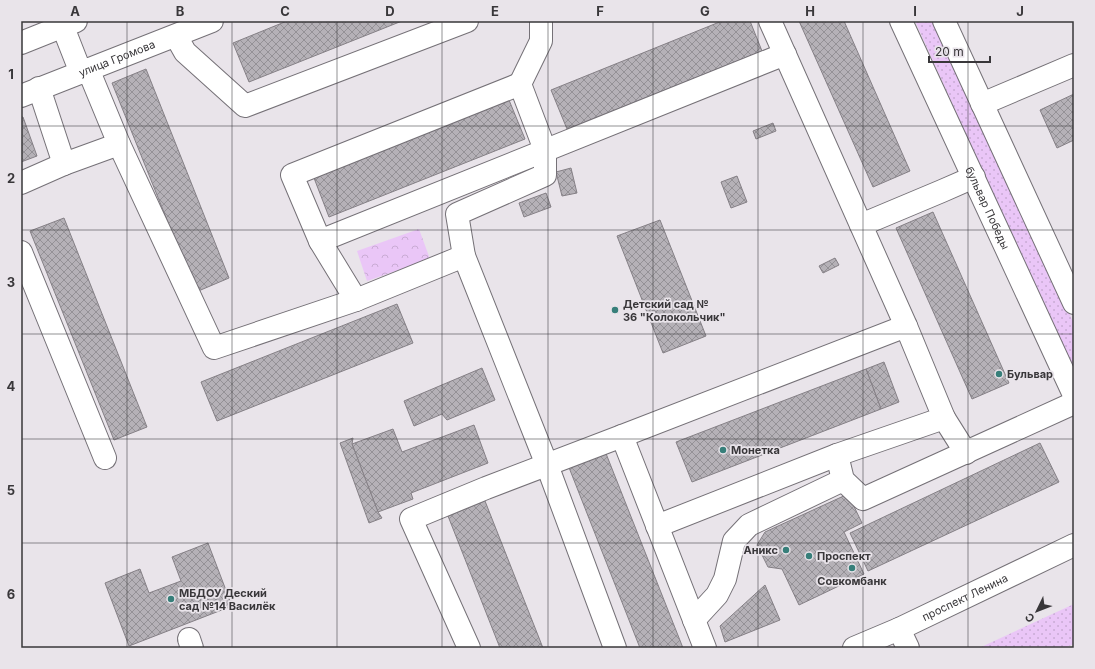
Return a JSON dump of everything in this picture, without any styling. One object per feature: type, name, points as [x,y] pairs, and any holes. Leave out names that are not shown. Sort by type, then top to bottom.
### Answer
[{"type":"street","name":"улица Громова","points":[[30,92],[212,21]]},
{"type":"street","points":[[176,36],[185,52],[245,106],[467,21]]},
{"type":"street","points":[[356,300],[320,241],[292,175],[520,84],[541,41],[541,21]]},
{"type":"street","points":[[770,21],[906,326],[944,418],[966,453]]},
{"type":"street","name":"бульвар Победы","points":[[901,21],[1074,395]]},
{"type":"street","points":[[944,21],[1074,303]]},
{"type":"street","points":[[21,43],[69,24],[85,71],[214,348],[356,300],[464,256]]},
{"type":"street","points":[[320,241],[785,54]]},
{"type":"street","points":[[982,104],[1074,65]]},
{"type":"street","points":[[520,84],[545,150],[545,175],[457,214],[464,256],[546,465],[615,648]]},
{"type":"street","points":[[30,92],[64,164]]},
{"type":"street","points":[[21,183],[64,164],[119,144]]},
{"type":"street","points":[[861,225],[974,176]]},
{"type":"street","points":[[21,252],[105,458]]},
{"type":"street","points":[[469,648],[411,519],[486,488],[906,326]]},
{"type":"street","points":[[837,455],[843,480],[863,499],[1074,404]]},
{"type":"street","points":[[657,526],[837,455],[944,418]]},
{"type":"street","points":[[622,436],[705,648]]},
{"type":"street","points":[[694,620],[718,595],[725,580],[734,541],[749,525],[843,480]]},
{"type":"street","name":"проспект Ленина","points":[[854,648],[903,638],[1074,545]]},
{"type":"green space","points":[[915,21],[938,21],[1074,324],[1074,374]]},
{"type":"green space","points":[[419,229],[430,259],[367,281],[357,251]]},
{"type":"green space","points":[[1074,604],[1074,644],[1064,648],[979,648]]},
{"type":"building","points":[[287,21],[402,21],[249,82],[233,43]]},
{"type":"building","points":[[722,21],[750,21],[762,51],[567,129],[551,90]]},
{"type":"building","points":[[799,21],[844,21],[910,171],[873,187]]},
{"type":"building","points":[[146,69],[229,278],[196,292],[112,83]]},
{"type":"building","points":[[1074,94],[1074,140],[1057,148],[1040,110]]},
{"type":"building","points":[[509,100],[525,139],[329,217],[314,178]]},
{"type":"building","points":[[21,117],[23,117],[37,156],[21,162]]},
{"type":"building","points":[[773,123],[776,131],[756,139],[753,131]]},
{"type":"building","points":[[571,168],[577,193],[562,196],[556,172]]},
{"type":"building","points":[[737,176],[747,202],[731,208],[721,182]]},
{"type":"building","points":[[546,193],[551,207],[524,217],[519,203]]},
{"type":"building","points":[[933,212],[1009,383],[972,399],[896,228]]},
{"type":"building","points":[[64,218],[147,427],[114,440],[30,231]]},
{"type":"building","points":[[660,220],[706,336],[663,353],[617,236]]},
{"type":"building","points":[[835,258],[839,265],[823,273],[819,266]]},
{"type":"building","points":[[397,304],[413,343],[217,421],[201,382]]},
{"type":"building","points":[[884,362],[899,402],[881,409],[866,369]]},
{"type":"building","points":[[482,368],[495,400],[447,420],[442,414],[414,426],[404,401]]},
{"type":"building","points":[[866,369],[881,409],[692,482],[676,442]]},
{"type":"building","points":[[474,425],[488,463],[411,493],[413,499],[378,512],[352,444],[393,429],[402,452]]},
{"type":"building","points":[[353,438],[352,444],[378,512],[382,518],[369,523],[340,443]]},
{"type":"building","points":[[1040,443],[1059,482],[868,571],[850,533]]},
{"type":"building","points":[[605,451],[683,648],[640,648],[568,465]]},
{"type":"building","name":"Проспект","points":[[848,494],[862,523],[844,532],[864,574],[799,605],[782,569],[768,567],[757,545],[765,532]]},
{"type":"building","points":[[485,501],[543,648],[500,648],[448,516]]},
{"type":"building","name":"МБДОУ Деский сад №14 Василёк","points":[[208,543],[232,606],[129,646],[105,583],[140,569],[149,593],[181,581],[172,557]]},
{"type":"building","points":[[765,585],[780,620],[725,642],[720,626]]},
{"type":"place","name":"Детский сад № 36 \"Колокольчик\"","points":[[615,310]]},
{"type":"place","name":"Бульвар","points":[[999,374]]},
{"type":"place","name":"Монетка","points":[[723,450]]},
{"type":"place","name":"Аникс","points":[[786,550]]},
{"type":"place","name":"Проспект","points":[[809,556]]},
{"type":"place","name":"Совкомбанк","points":[[852,568]]},
{"type":"place","name":"МБДОУ Деский сад №14 Василёк","points":[[171,599]]}]
